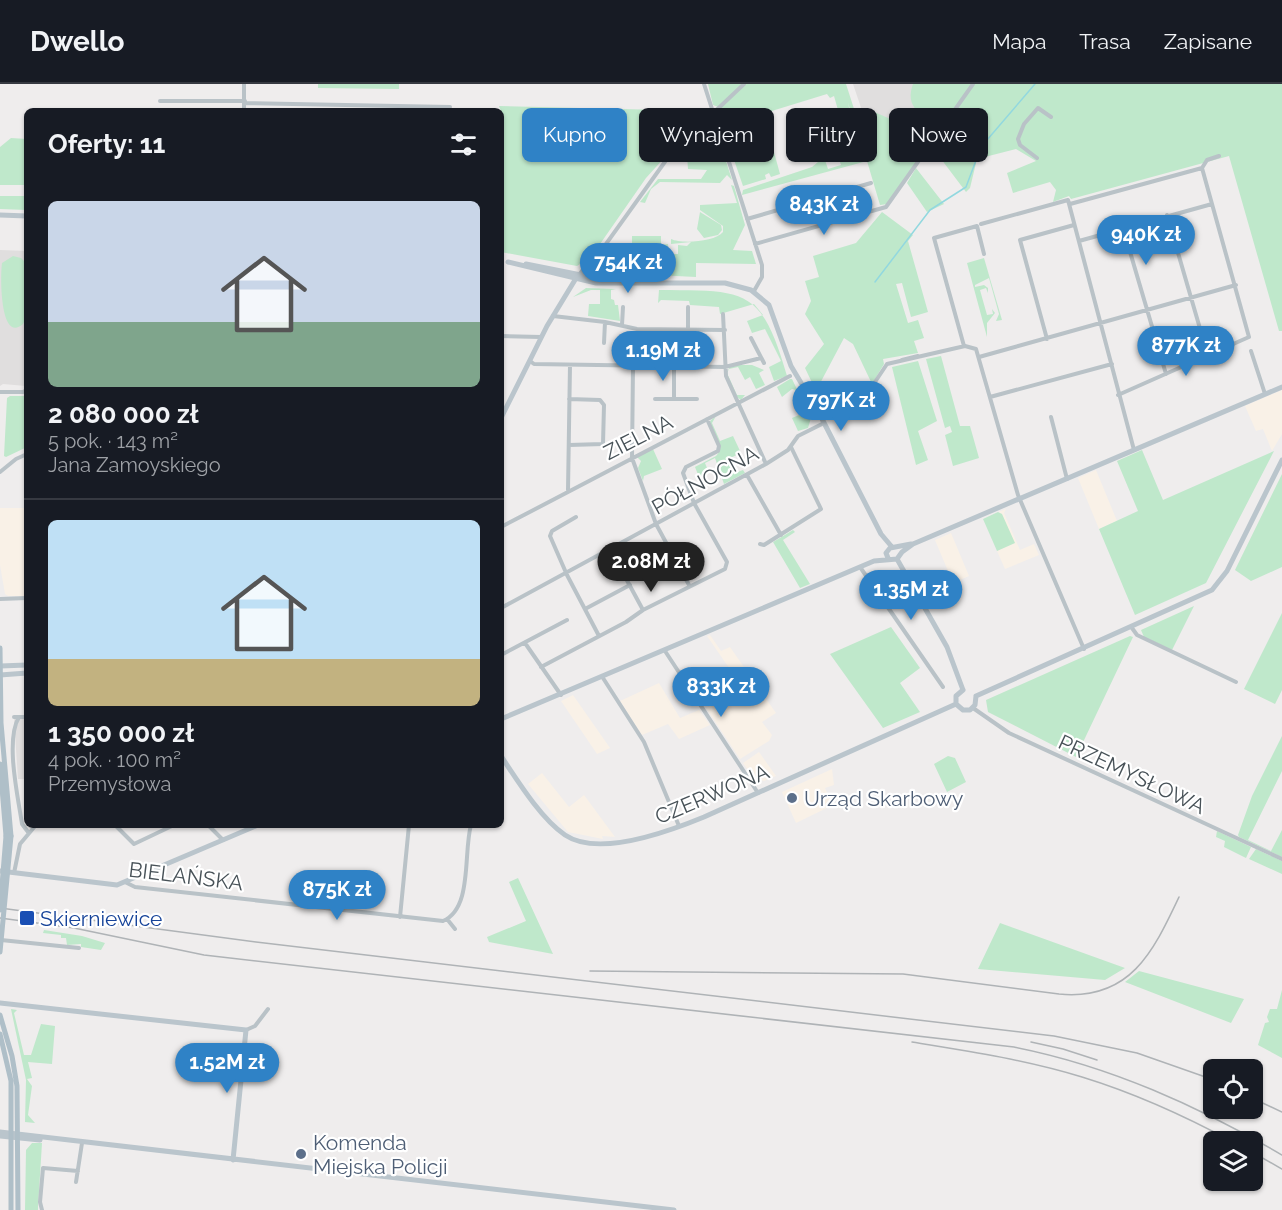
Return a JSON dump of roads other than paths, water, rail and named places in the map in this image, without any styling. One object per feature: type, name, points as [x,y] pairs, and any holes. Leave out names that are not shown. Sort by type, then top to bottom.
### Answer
[{"type":"main road","points":[[0,648],[2,728],[9,836],[0,952]]},
{"type":"main road","points":[[0,764],[9,836],[0,910]]},
{"type":"main road","points":[[0,1016],[10,1057],[18,1210]]},
{"type":"main road","points":[[0,1034],[10,1057]]},
{"type":"main road","points":[[11,1210],[14,1135]]},
{"type":"street","points":[[244,84],[244,108]]},
{"type":"street","points":[[704,84],[710,108]]},
{"type":"street","points":[[716,108],[744,84]]},
{"type":"street","points":[[755,244],[886,207],[973,84]]},
{"type":"street","points":[[160,101],[450,107]]},
{"type":"street","points":[[1037,158],[1020,145],[1018,139],[1024,124],[1039,108],[1051,117]]},
{"type":"street","points":[[981,224],[1202,168],[1208,160],[1220,156]]},
{"type":"street","points":[[553,316],[664,162]]},
{"type":"street","points":[[728,162],[763,273],[754,291]]},
{"type":"street","points":[[1118,395],[1246,340],[1250,334],[1202,168]]},
{"type":"street","points":[[747,219],[871,183]]},
{"type":"street","points":[[1069,202],[1134,450]]},
{"type":"street","points":[[1079,241],[1212,204]]},
{"type":"street","points":[[0,215],[24,216]]},
{"type":"street","points":[[1167,215],[1208,356]]},
{"type":"street","points":[[1047,339],[1020,240],[1074,225]]},
{"type":"street","points":[[964,346],[934,238],[977,226],[984,254]]},
{"type":"street","points":[[1123,228],[1166,374]]},
{"type":"street","points":[[504,412],[553,316],[568,291],[590,265],[599,250]]},
{"type":"street","points":[[504,261],[554,275],[609,283],[645,281]]},
{"type":"street","points":[[504,261],[579,278],[725,283],[754,291],[771,309],[788,358],[890,551],[898,556],[947,647],[963,690]]},
{"type":"street","points":[[590,265],[595,278]]},
{"type":"street","points":[[554,275],[566,282],[568,291]]},
{"type":"street","points":[[979,357],[1236,285]]},
{"type":"street","points":[[622,326],[623,307]]},
{"type":"street","points":[[688,307],[688,330]]},
{"type":"street","points":[[723,314],[726,376],[766,464]]},
{"type":"street","points":[[553,316],[605,322],[637,329],[725,330]]},
{"type":"street","points":[[604,343],[605,322]]},
{"type":"street","points":[[504,336],[542,337]]},
{"type":"street","points":[[530,361],[534,364],[725,367],[762,361],[751,338]]},
{"type":"street","points":[[873,385],[887,364],[964,346],[975,348],[1020,499],[1084,649]]},
{"type":"street","points":[[1251,351],[1265,394]]},
{"type":"street","points":[[990,397],[1112,364]]},
{"type":"street","points":[[568,490],[570,365]]},
{"type":"street","points":[[633,366],[632,458],[656,524],[689,585]]},
{"type":"street","points":[[674,366],[674,398]]},
{"type":"street","name":"ZIELNA","points":[[504,525],[790,376]]},
{"type":"street","points":[[504,721],[874,561],[890,551],[913,544],[1282,387]]},
{"type":"street","points":[[0,392],[24,392]]},
{"type":"street","points":[[569,399],[600,400],[604,405],[603,444],[569,445]]},
{"type":"street","points":[[655,399],[697,399]]},
{"type":"street","points":[[1051,417],[1067,479]]},
{"type":"street","points":[[541,667],[727,566],[694,503],[683,476],[686,467],[718,451],[719,446],[707,419]]},
{"type":"street","name":"PÓŁNOCNA","points":[[504,606],[747,475],[790,447],[798,436],[824,423]]},
{"type":"street","points":[[760,544],[764,546],[821,509],[790,447]]},
{"type":"street","points":[[0,472],[15,459],[24,455]]},
{"type":"street","points":[[976,696],[1204,596],[1219,583],[1282,460]]},
{"type":"street","points":[[747,475],[781,535]]},
{"type":"street","points":[[576,518],[552,531],[550,535],[599,636]]},
{"type":"street","points":[[898,556],[913,544]]},
{"type":"street","points":[[610,549],[643,610]]},
{"type":"street","points":[[890,551],[898,556]]},
{"type":"street","points":[[860,567],[943,687]]},
{"type":"street","points":[[585,609],[630,585]]},
{"type":"street","points":[[0,599],[24,598]]},
{"type":"street","points":[[504,654],[567,620]]},
{"type":"street","points":[[1132,628],[1137,635],[1236,682]]},
{"type":"street","points":[[525,643],[561,696]]},
{"type":"street","points":[[665,651],[758,793]]},
{"type":"street","points":[[0,666],[24,665]]},
{"type":"street","points":[[0,675],[24,674]]},
{"type":"street","points":[[603,678],[644,742],[680,827]]},
{"type":"street","points":[[963,690],[970,690],[976,696],[973,708],[963,710],[956,704],[956,696],[963,690]]},
{"type":"street","name":"CZERWONA","points":[[504,759],[552,824],[563,834],[575,840],[627,842],[650,838],[680,827],[956,704]]},
{"type":"street","name":"PRZEMYSŁOWA","points":[[973,708],[1009,733],[1282,859]]},
{"type":"street","points":[[24,717],[16,717],[14,731],[14,753],[24,827]]},
{"type":"street","points":[[25,828],[28,832]]},
{"type":"street","points":[[14,873],[18,849],[33,828]]},
{"type":"street","points":[[118,828],[134,844],[164,828]]},
{"type":"street","points":[[211,828],[223,840]]},
{"type":"street","points":[[125,882],[251,828]]},
{"type":"street","points":[[400,917],[410,828]]},
{"type":"street","points":[[454,929],[447,919],[462,901],[471,828]]},
{"type":"street","name":"BIELAŃSKA","points":[[0,871],[114,885],[125,882],[130,887],[400,917],[443,921],[447,919]]},
{"type":"street","points":[[0,940],[79,948]]},
{"type":"street","points":[[0,1004],[246,1030],[255,1026],[268,1009]]},
{"type":"street","points":[[233,1160],[246,1030]]},
{"type":"street","points":[[0,1134],[674,1210]]},
{"type":"street","points":[[76,1182],[82,1143]]},
{"type":"street","points":[[42,1210],[40,1202],[43,1168],[78,1171]]},
{"type":"waterway","points":[[875,282],[930,210],[966,187],[981,147],[1035,84]]},
{"type":"railway","points":[[590,971],[903,974],[1059,994],[1083,994],[1104,990],[1121,981],[1136,969],[1159,936],[1179,897]]},
{"type":"railway","points":[[0,908],[256,942],[1054,1036],[1137,1053],[1203,1076]]},
{"type":"railway","points":[[0,918],[74,928],[204,955],[1014,1047],[1085,1065],[1152,1090],[1186,1104],[1282,1155]]},
{"type":"railway","points":[[912,1042],[1019,1061],[1082,1077],[1121,1090],[1212,1131]]},
{"type":"railway","points":[[1031,1042],[1097,1060]]},
{"type":"railway","points":[[1263,1103],[1282,1112]]},
{"type":"railway","points":[[1263,1158],[1282,1169]]},
{"type":"place","name":"Urząd Skarbowy","points":[[792,798]]},
{"type":"place","name":"Skierniewice","points":[[27,918]]},
{"type":"place","name":"Komenda Miejska Policji","points":[[301,1154]]}]
